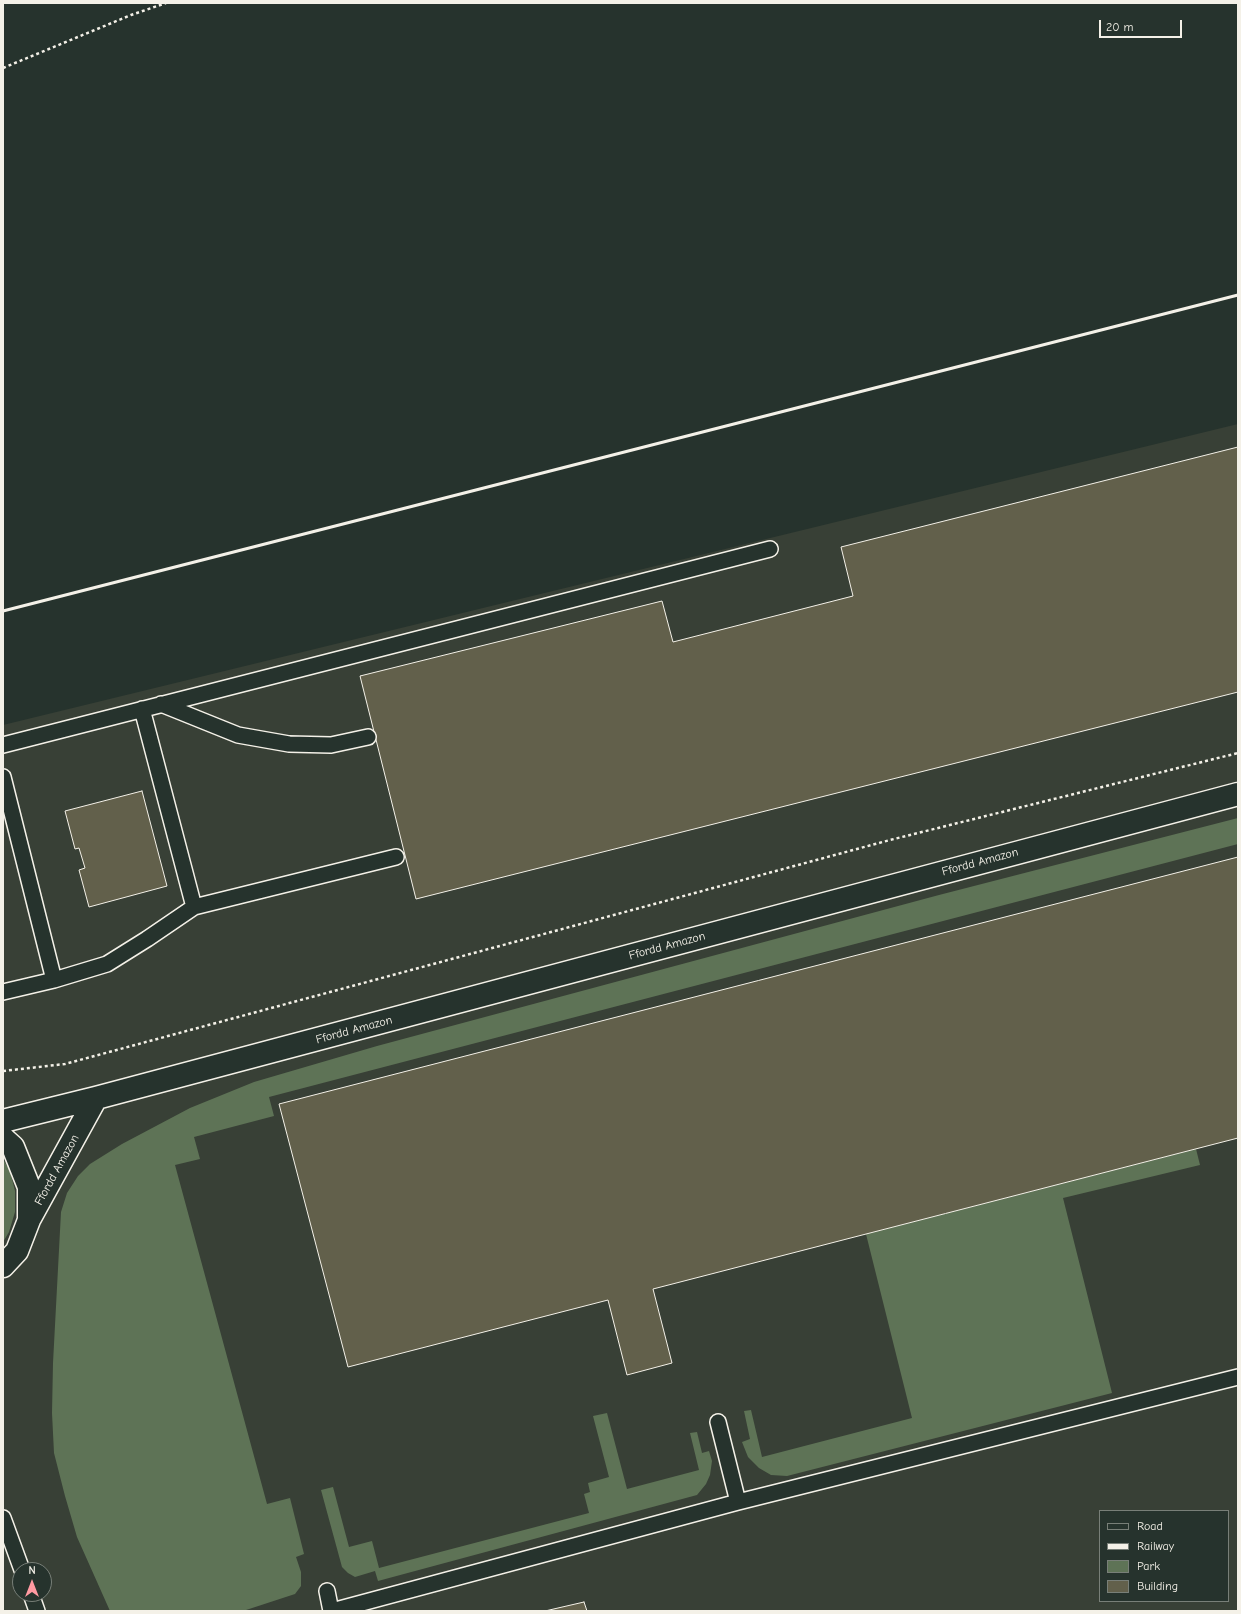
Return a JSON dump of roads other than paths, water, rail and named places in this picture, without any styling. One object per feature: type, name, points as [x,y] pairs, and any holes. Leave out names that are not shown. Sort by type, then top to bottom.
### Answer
[{"type":"street","name":"Ffordd Amazon","points":[[3,1121],[96,1098],[1238,794]]},
{"type":"street","name":"Ffordd Amazon","points":[[29,1220],[96,1098]]},
{"type":"street","points":[[3,1138],[13,1147],[29,1187],[29,1220],[17,1252],[3,1266]]},
{"type":"lane","points":[[3,745],[770,549]]},
{"type":"lane","points":[[161,704],[238,735],[289,744],[331,745],[368,737]]},
{"type":"lane","points":[[142,709],[194,907]]},
{"type":"lane","points":[[3,777],[54,980]]},
{"type":"lane","points":[[3,992],[54,980],[107,964],[194,907],[396,857]]},
{"type":"lane","points":[[327,1591],[331,1611],[738,1502],[1238,1377]]},
{"type":"lane","points":[[718,1422],[738,1502]]},
{"type":"lane","points":[[3,1518],[19,1562]]},
{"type":"railway","points":[[3,611],[1238,295]]}]
